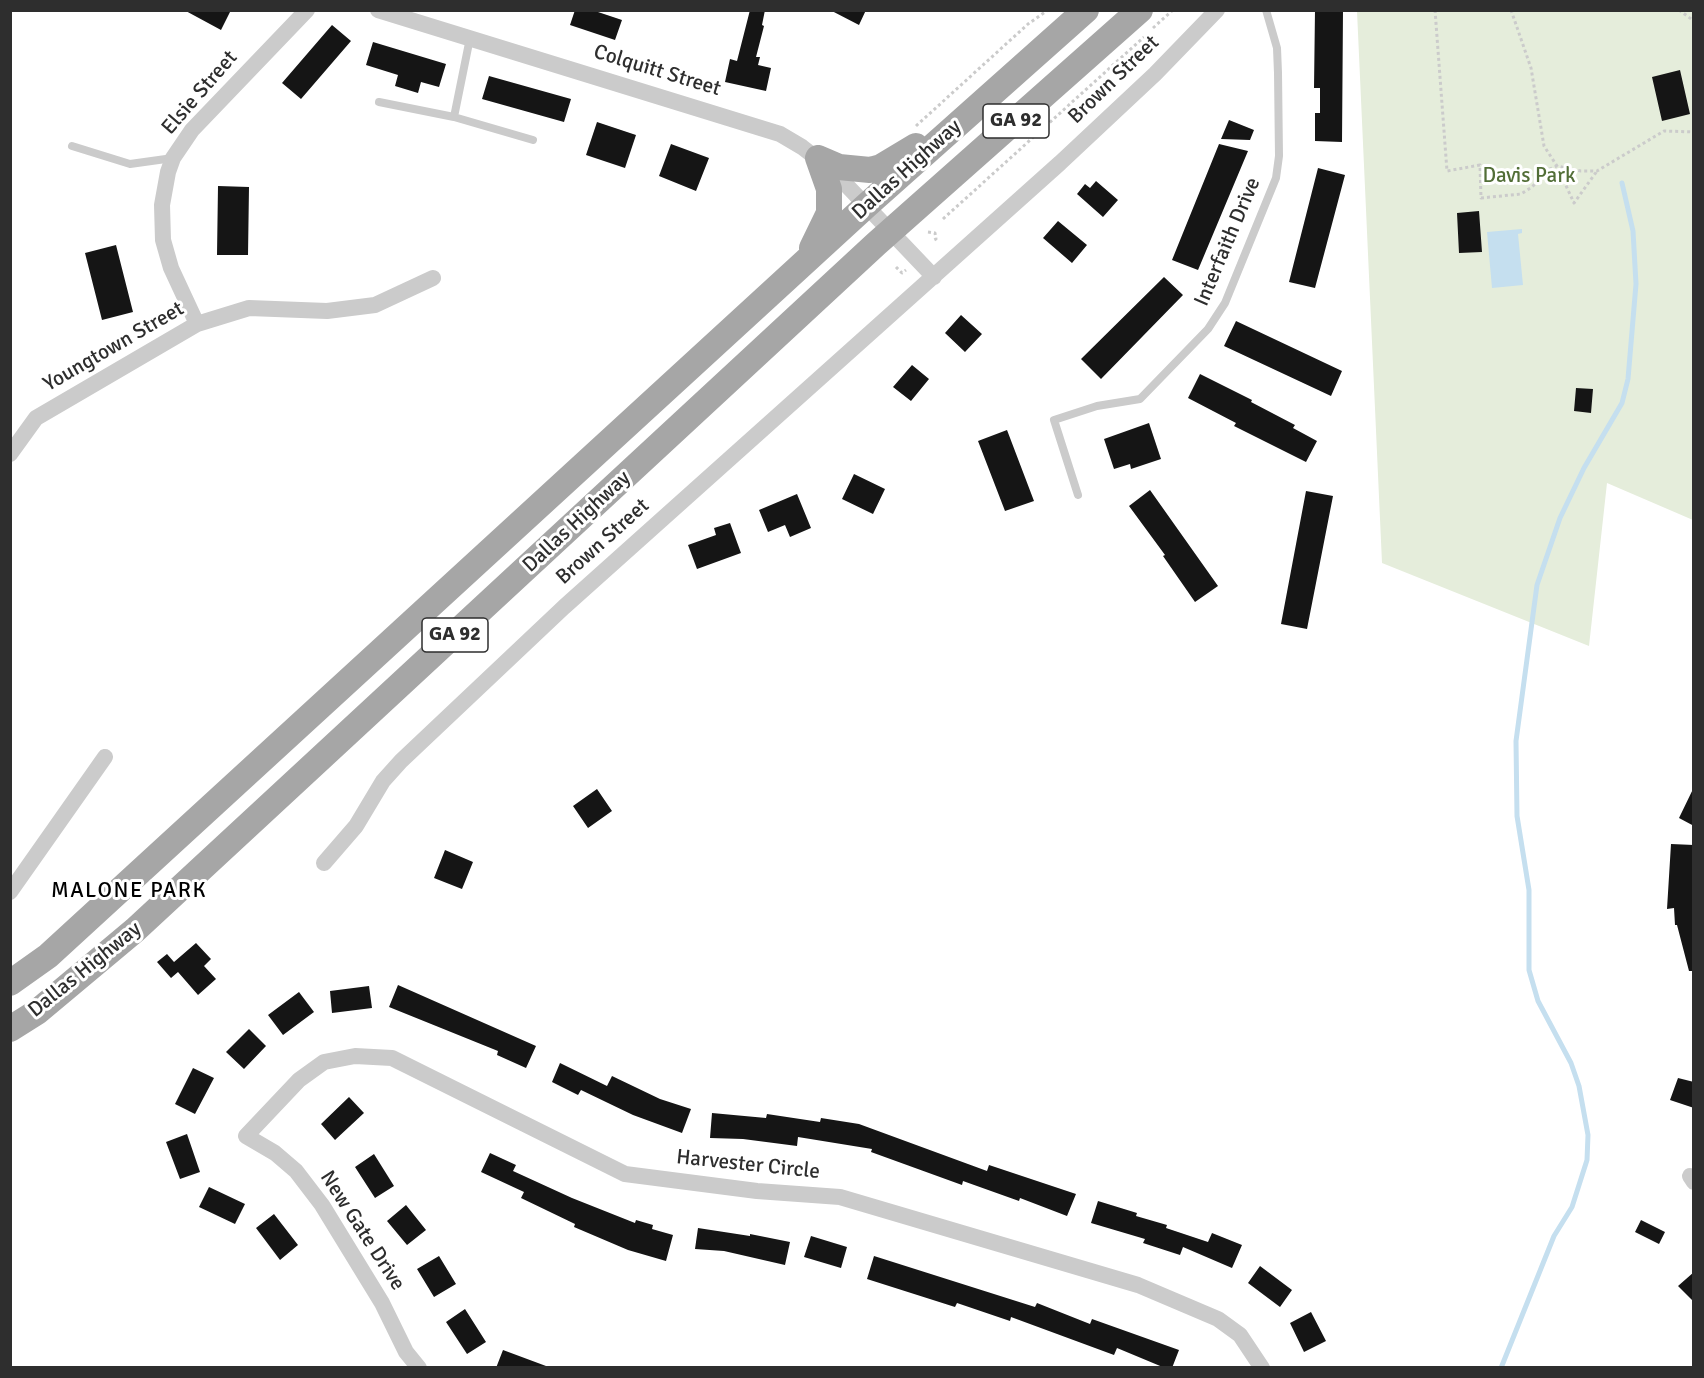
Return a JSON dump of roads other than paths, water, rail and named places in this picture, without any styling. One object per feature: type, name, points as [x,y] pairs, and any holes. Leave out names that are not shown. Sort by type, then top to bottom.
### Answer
[{"type":"main road","name":"Dallas Highway","points":[[10,983],[48,956],[867,205],[1086,10]]},
{"type":"main road","name":"Dallas Highway","points":[[10,1029],[37,1012],[135,930],[891,231],[1140,10]]},
{"type":"main road","points":[[818,158],[855,170],[881,167],[977,107]]},
{"type":"main road","points":[[802,266],[829,213],[829,189],[818,158]]},
{"type":"street","name":"Elsie Street","points":[[197,324],[171,268],[163,240],[162,205],[174,158],[192,130],[306,10]]},
{"type":"street","name":"Colquitt Street","points":[[378,10],[754,124],[780,134],[818,158],[891,231]]},
{"type":"street","name":"Brown Street","points":[[324,863],[356,826],[383,781],[401,761],[564,607],[1104,122],[1217,10]]},
{"type":"street","points":[[891,231],[934,277]]},
{"type":"street","name":"Youngtown Street","points":[[10,454],[36,418],[197,324],[249,308],[327,311],[375,305],[432,278]]},
{"type":"street","points":[[10,892],[105,757]]},
{"type":"street","name":"Harvester Circle","points":[[246,1136],[298,1080],[324,1062],[355,1056],[392,1058],[625,1174],[757,1191],[840,1197],[1138,1285],[1218,1319],[1240,1335],[1262,1368]]},
{"type":"street","name":"New Gate Drive","points":[[246,1136],[275,1153],[296,1171],[322,1205],[382,1303],[406,1352],[419,1368]]},
{"type":"lane","name":"Interfaith Drive","points":[[1078,495],[1054,420],[1097,406],[1140,399],[1208,329],[1225,303],[1276,178],[1279,156],[1278,73],[1276,48],[1266,10]]},
{"type":"lane","points":[[454,117],[470,38]]},
{"type":"lane","points":[[379,102],[454,117],[533,140]]},
{"type":"lane","points":[[72,146],[130,164],[174,158]]},
{"type":"water","points":[[1522,229],[1522,233],[1518,234],[1523,285],[1492,288],[1487,232]]},
{"type":"waterway","points":[[1501,1368],[1554,1236],[1572,1207],[1587,1160],[1588,1135],[1579,1086],[1571,1063],[1538,1001],[1529,970],[1529,890],[1517,816],[1516,741],[1537,585],[1560,518],[1584,468],[1622,403],[1628,379],[1636,284],[1633,231],[1622,183]]},
{"type":"district","name":"MALONE PARK","points":[[129,891]]},
{"type":"park label","name":"Davis Park","points":[[1529,176]]}]
